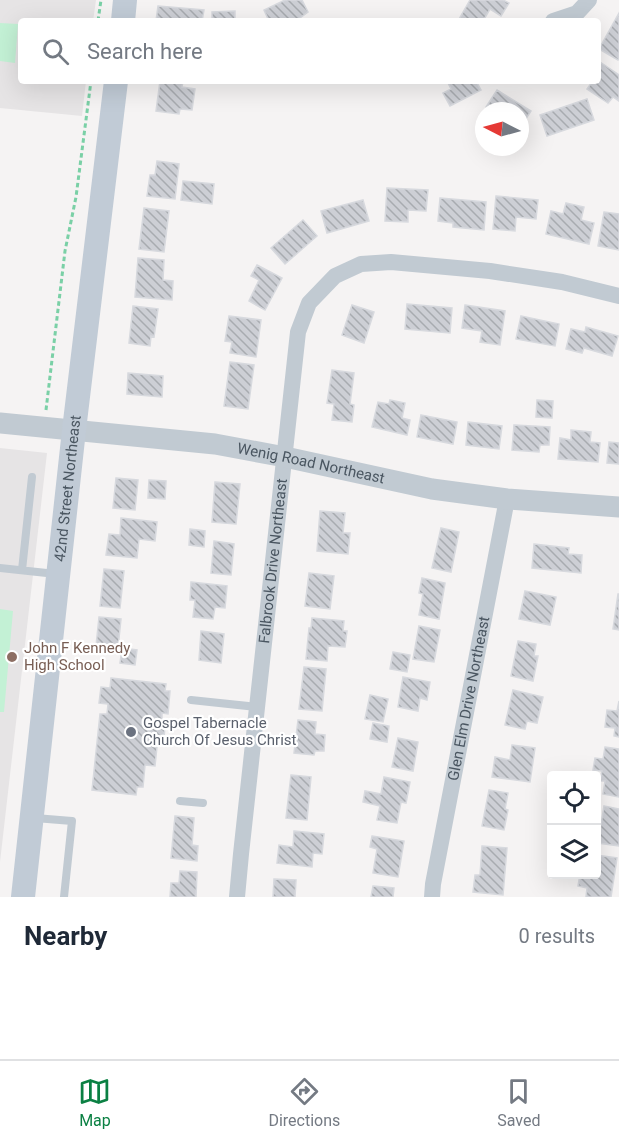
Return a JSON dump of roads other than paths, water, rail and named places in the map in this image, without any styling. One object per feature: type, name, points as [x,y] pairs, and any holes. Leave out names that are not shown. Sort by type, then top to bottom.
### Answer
[{"type":"main road","points":[[123,18],[125,0]]},
{"type":"main road","name":"42nd Street Northeast","points":[[23,897],[74,430],[116,84]]},
{"type":"street","points":[[576,17],[589,0]]},
{"type":"street","name":"Falbrook Drive Northeast","points":[[237,897],[298,332],[309,303],[334,276],[361,264],[391,262],[490,271],[562,282],[619,296]]},
{"type":"street","name":"Wenig Road Northeast","points":[[0,423],[215,444],[432,489],[507,499],[619,507]]},
{"type":"street","name":"Glen Elm Drive Northeast","points":[[432,897],[507,499]]},
{"type":"lane","points":[[22,570],[32,477]]},
{"type":"lane","points":[[0,568],[58,574]]},
{"type":"lane","points":[[191,700],[257,707]]},
{"type":"lane","points":[[180,801],[203,804]]},
{"type":"lane","points":[[32,817],[72,821],[64,897]]},
{"type":"place","name":"John F Kennedy High School","points":[[12,657]]},
{"type":"place","name":"Gospel Tabernacle Church Of Jesus Christ","points":[[131,732]]}]
